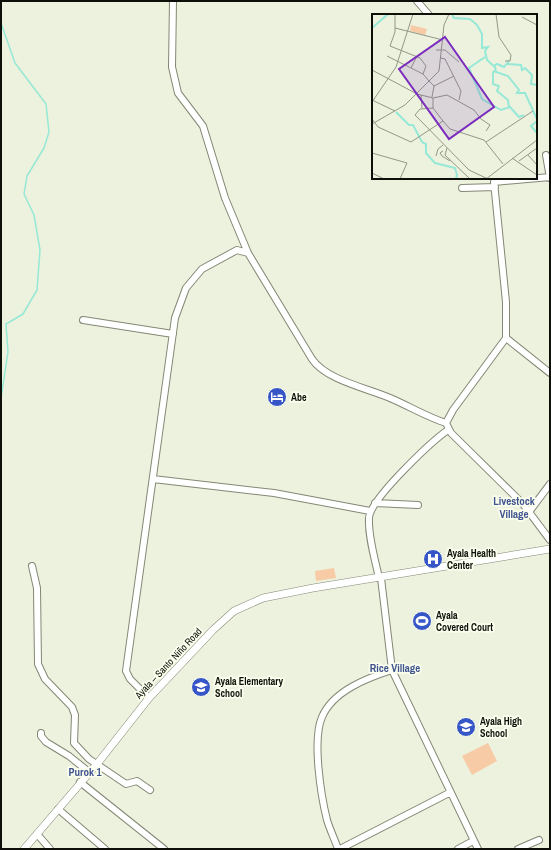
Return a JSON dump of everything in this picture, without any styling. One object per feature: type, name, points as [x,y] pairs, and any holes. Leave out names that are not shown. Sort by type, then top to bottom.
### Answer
[{"type":"street","points":[[173,1],[171,60],[176,87],[184,103],[203,126],[225,198],[248,253],[316,364],[345,381],[388,397],[446,423]]},
{"type":"street","points":[[417,1],[428,14]]},
{"type":"street","points":[[537,179],[550,178],[546,155]]},
{"type":"street","points":[[462,188],[494,182],[536,179]]},
{"type":"street","points":[[494,182],[506,302],[506,338],[453,410],[446,423],[448,430],[529,512],[550,540]]},
{"type":"street","points":[[149,698],[130,679],[126,671],[175,318],[186,288],[202,269],[238,250],[248,253]]},
{"type":"street","points":[[83,320],[173,334]]},
{"type":"street","points":[[506,338],[550,374]]},
{"type":"street","points":[[448,430],[390,485],[375,503],[370,511],[369,526],[380,578],[392,670],[449,793],[478,849]]},
{"type":"street","points":[[153,479],[274,494],[370,511]]},
{"type":"street","points":[[529,512],[550,484]]},
{"type":"street","points":[[375,503],[418,505]]},
{"type":"street","name":"Ayala – Santo Niño Road","points":[[24,849],[97,764],[149,698],[213,630],[234,611],[263,598],[313,588],[550,549]]},
{"type":"street","points":[[32,566],[37,588],[38,664],[45,679],[72,707],[75,715],[74,743],[89,759],[126,784],[137,781],[150,790]]},
{"type":"street","points":[[392,670],[376,675],[349,688],[331,703],[322,717],[317,753],[321,788],[327,821],[339,849],[449,793]]},
{"type":"street","points":[[41,733],[41,736],[46,742],[69,756],[89,772]]},
{"type":"street","points":[[80,782],[164,849]]},
{"type":"street","points":[[58,809],[105,849]]},
{"type":"street","points":[[37,834],[50,849]]},
{"type":"street","points":[[518,849],[539,840]]},
{"type":"street","points":[[458,849],[473,841]]},
{"type":"shaded area","points":[[334,568],[336,578],[316,581],[315,571]]},
{"type":"shaded area","points":[[488,743],[497,761],[472,775],[462,756]]},
{"type":"waterway","points":[[1,23],[15,63],[46,104],[49,132],[44,148],[27,176],[24,194],[34,215],[40,250],[37,290],[23,314],[6,324],[8,352],[1,398]]},
{"type":"place","name":"Abe","points":[[277,397]]},
{"type":"place","name":"Ayala Health Center","points":[[433,559]]},
{"type":"place","name":"Ayala Covered Court","points":[[422,621]]},
{"type":"place","name":"Ayala Elementary School","points":[[201,687]]},
{"type":"place","name":"Ayala High School","points":[[466,727]]},
{"type":"district","name":"Livestock Village","points":[[514,507]]},
{"type":"district","name":"Rice Village","points":[[395,668]]},
{"type":"district","name":"Purok 1","points":[[85,772]]}]
